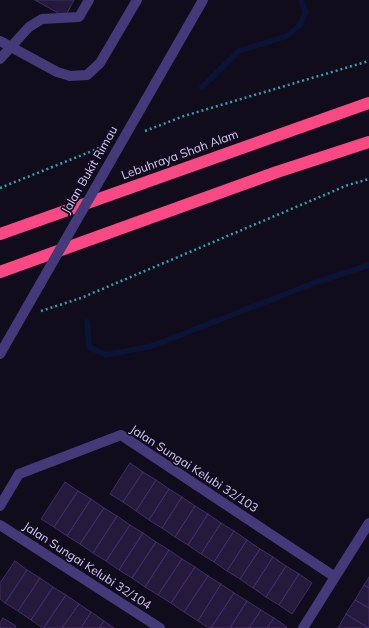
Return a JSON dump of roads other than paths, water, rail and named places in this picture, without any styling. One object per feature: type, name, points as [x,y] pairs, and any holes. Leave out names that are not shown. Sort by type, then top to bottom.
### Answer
[{"type":"highway","name":"Lebuhraya Shah Alam","points":[[0,234],[369,103]]},
{"type":"highway","points":[[0,272],[277,172],[369,142]]},
{"type":"street","points":[[0,58],[29,27],[42,19],[79,17],[89,0]]},
{"type":"street","points":[[0,41],[57,72],[70,76],[86,75],[100,63],[137,0]]},
{"type":"street","name":"Jalan Bukit Rimau","points":[[0,354],[203,0]]},
{"type":"street","name":"Jalan Sungai Kelubi 32/103","points":[[0,506],[19,474],[121,435],[335,577]]},
{"type":"street","points":[[303,628],[369,523]]},
{"type":"street","name":"Jalan Sungai Kelubi 32/104","points":[[0,525],[160,628]]},
{"type":"waterway","points":[[202,87],[239,51],[287,36],[300,25],[306,12],[301,0]]},
{"type":"waterway","points":[[87,322],[89,347],[106,355],[152,346],[314,283],[369,265]]}]
